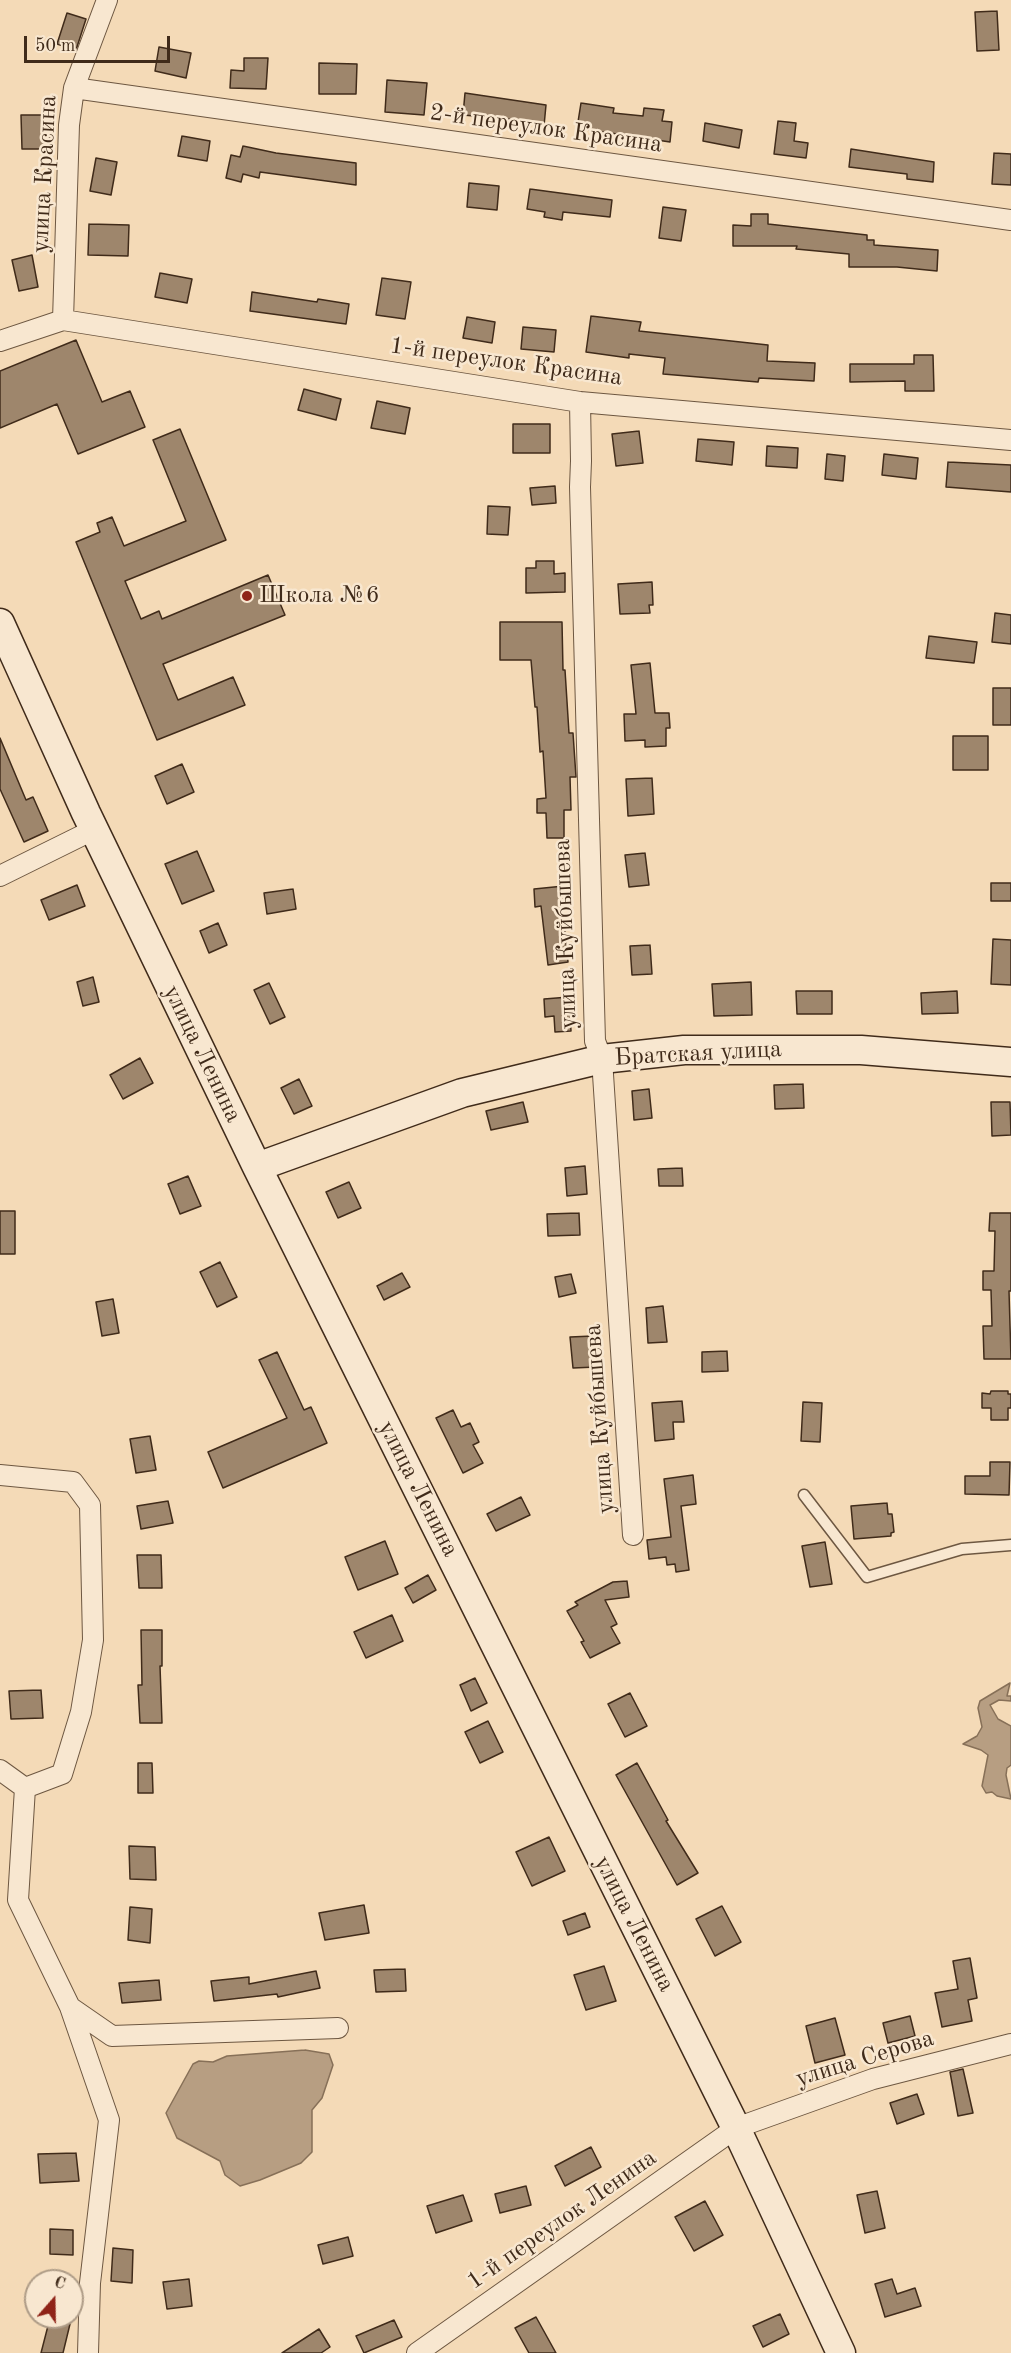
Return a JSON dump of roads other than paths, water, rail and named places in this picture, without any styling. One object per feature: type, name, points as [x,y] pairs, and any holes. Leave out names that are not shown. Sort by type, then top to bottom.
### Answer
[{"type":"main road","name":"улица Ленина","points":[[0,623],[94,829],[257,1167],[736,2128],[841,2353]]},
{"type":"main road","name":"Братская улица","points":[[257,1167],[462,1094],[602,1059],[684,1050],[861,1050],[1011,1062]]},
{"type":"street","name":"улица Красина","points":[[63,320],[69,125],[74,88],[107,0]]},
{"type":"street","name":"2-й переулок Красина","points":[[74,88],[1011,220]]},
{"type":"street","name":"1-й переулок Красина","points":[[0,341],[63,320],[580,402],[1011,440]]},
{"type":"street","name":"улица Куйбышева","points":[[580,402],[580,487],[595,1041],[602,1059],[633,1535]]},
{"type":"street","points":[[0,876],[94,829]]},
{"type":"street","points":[[0,1475],[73,1482],[90,1505],[93,1640],[81,1712],[62,1774],[25,1788]]},
{"type":"street","points":[[0,1770],[25,1788]]},
{"type":"street","points":[[25,1788],[18,1900],[70,2007],[109,2120],[90,2283],[88,2353]]},
{"type":"street","points":[[70,2007],[112,2036],[338,2028]]},
{"type":"street","name":"улица Серова","points":[[736,2128],[873,2079],[1011,2044]]},
{"type":"street","name":"1-й переулок Ленина","points":[[417,2353],[736,2128]]},
{"type":"lane","points":[[804,1495],[867,1577],[962,1549],[1011,1545]]},
{"type":"place","name":"Школа №6","points":[[247,596]]}]
